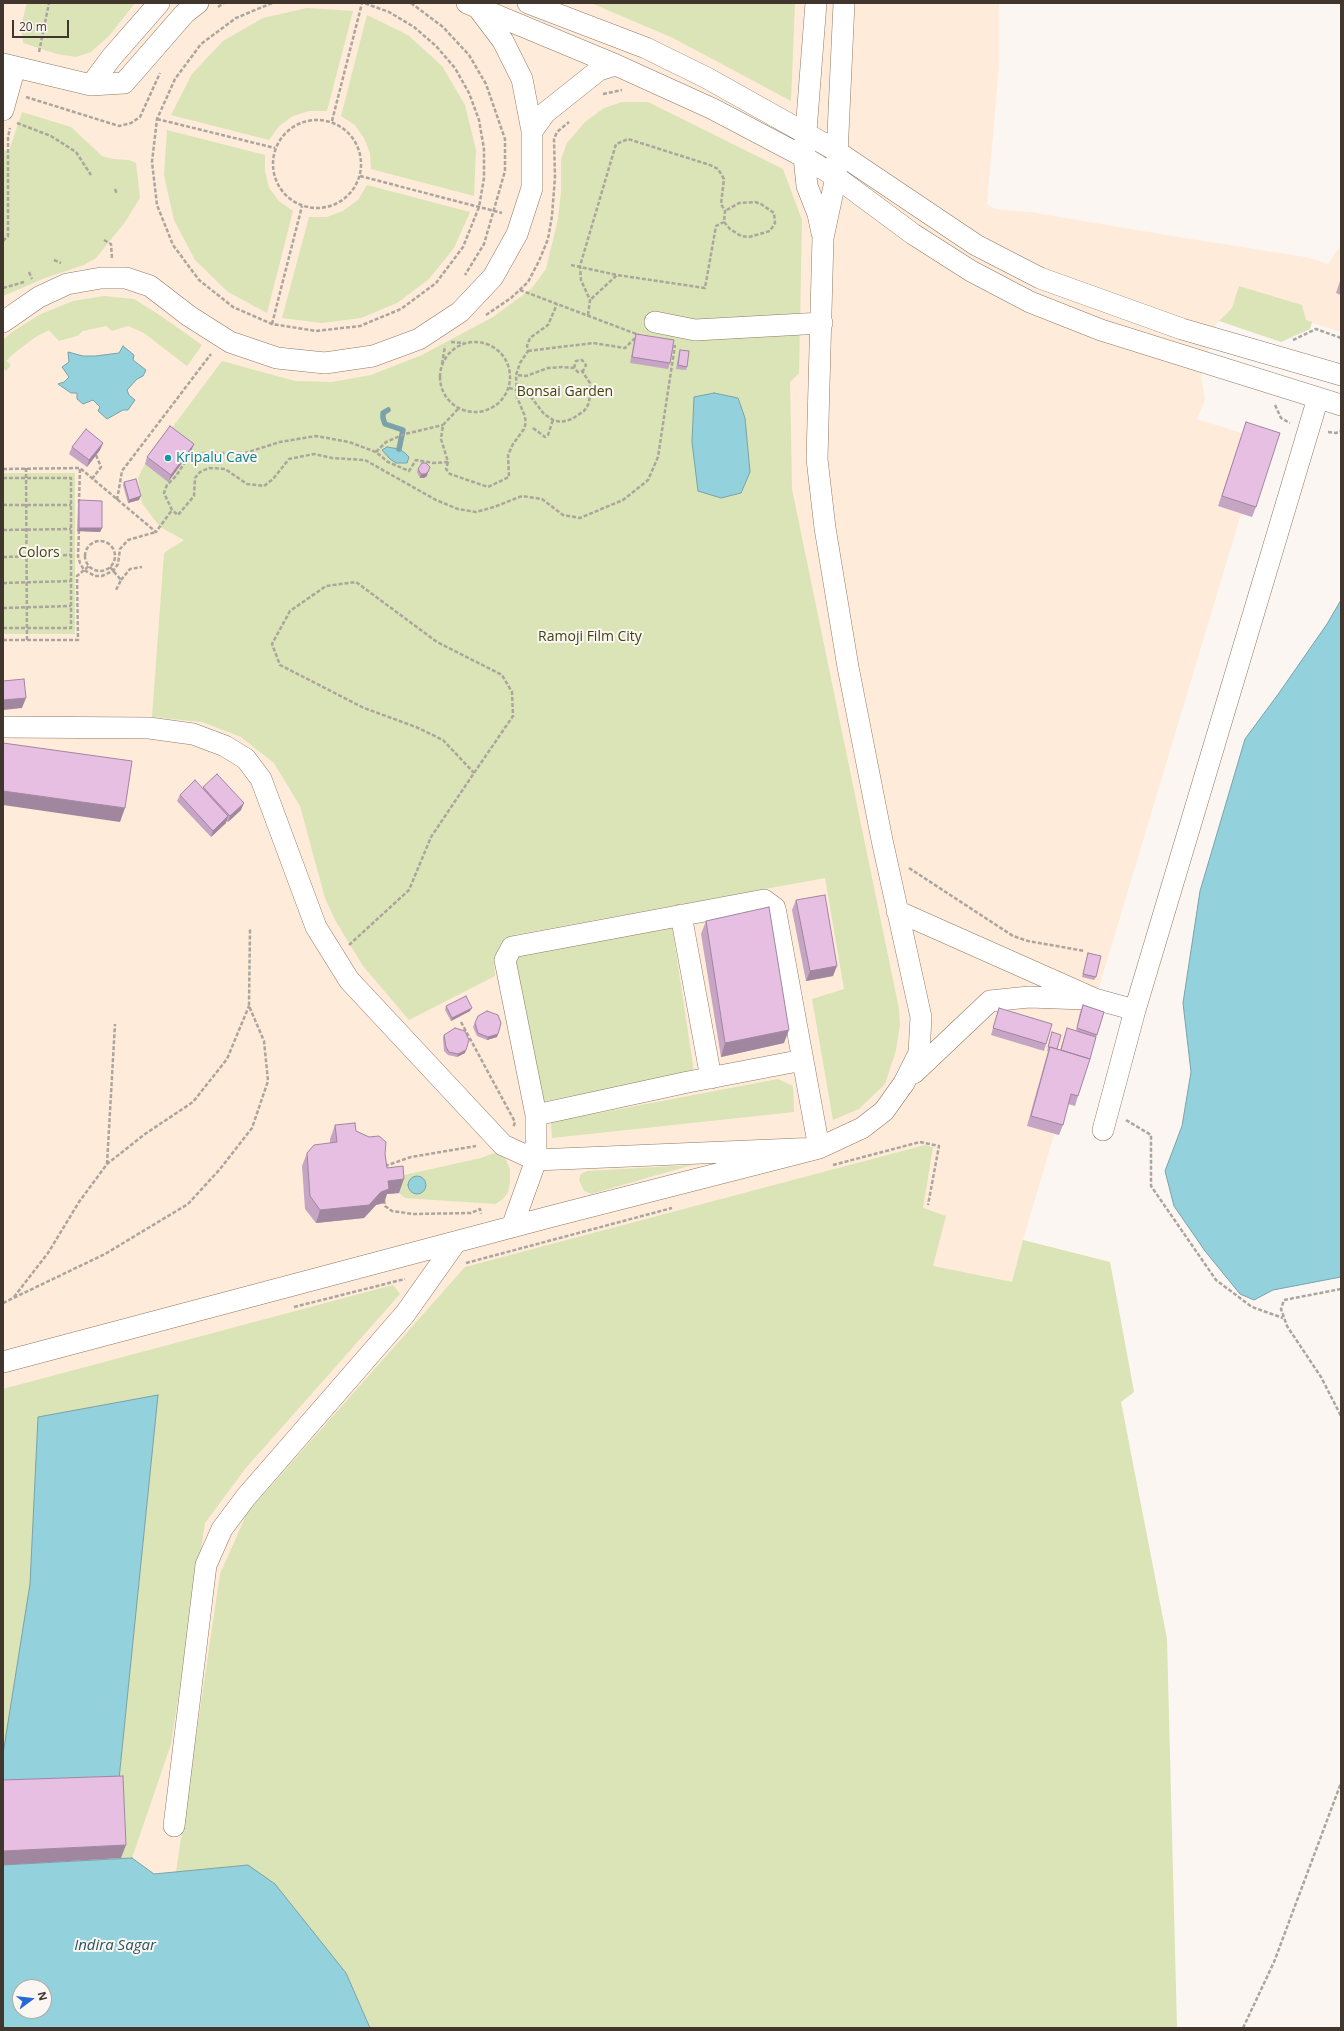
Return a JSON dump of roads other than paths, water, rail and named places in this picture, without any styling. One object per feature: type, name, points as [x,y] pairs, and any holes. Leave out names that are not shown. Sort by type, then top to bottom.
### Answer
[{"type":"street","points":[[91,85],[111,58],[159,3]]},
{"type":"street","points":[[8,116],[9,65],[91,85],[124,83],[185,13],[198,3]]},
{"type":"street","points":[[528,3],[646,48],[707,78],[806,133],[976,245],[1040,278],[1212,338],[1341,374]]},
{"type":"street","points":[[816,3],[804,157],[807,186],[818,214],[823,238]]},
{"type":"street","points":[[3,1362],[512,1227],[823,1158],[884,1111],[904,1082],[919,1053],[921,1017],[897,911],[848,667],[824,520],[817,459],[822,323],[823,238],[836,177],[844,3]]},
{"type":"street","points":[[473,5],[616,65],[713,109],[804,157],[836,177],[914,234],[971,271],[1030,302],[1101,330],[1341,405]]},
{"type":"street","points":[[3,322],[39,297],[67,284],[101,278],[126,278],[150,286],[189,316],[230,342],[277,358],[325,363],[373,356],[419,339],[460,312],[493,277],[517,234],[532,188],[532,131],[522,79],[503,41],[473,5]]},
{"type":"street","points":[[532,131],[545,113],[599,70],[616,65]]},
{"type":"street","points":[[655,322],[695,330],[822,323]]},
{"type":"street","points":[[1103,1130],[1135,1010],[1318,398]]},
{"type":"street","points":[[3,727],[149,728],[193,734],[226,746],[246,759],[261,779],[316,927],[349,980],[503,1145],[536,1160],[823,1158]]},
{"type":"street","points":[[512,1227],[536,1160],[536,1114],[505,960],[512,946],[764,900],[774,908],[823,1158]]},
{"type":"street","points":[[897,911],[1095,999],[1135,1010]]},
{"type":"street","points":[[681,915],[711,1078]]},
{"type":"street","points":[[904,1082],[990,1001],[1029,997],[1095,999]]},
{"type":"street","points":[[536,1114],[803,1060]]},
{"type":"street","points":[[174,1826],[206,1565],[222,1529],[246,1497],[404,1314],[456,1242]]},
{"type":"water","points":[[123,346],[134,355],[133,360],[146,370],[143,376],[137,379],[127,390],[129,395],[135,400],[128,410],[123,410],[107,419],[98,411],[100,407],[93,400],[83,404],[77,399],[77,393],[71,393],[58,384],[64,382],[69,377],[62,367],[69,362],[68,352],[83,356],[95,356],[119,353]]},
{"type":"water","points":[[714,393],[738,398],[745,418],[750,472],[741,493],[721,498],[698,491],[692,442],[694,397]]},
{"type":"water","points":[[387,447],[399,449],[405,453],[409,457],[407,463],[396,463],[390,459],[382,450]]},
{"type":"water","points":[[1341,600],[1341,1277],[1273,1290],[1254,1300],[1240,1294],[1205,1251],[1174,1206],[1165,1171],[1182,1126],[1191,1072],[1183,1003],[1200,891],[1245,739],[1327,624]]},
{"type":"water","points":[[417,1176],[423,1179],[426,1185],[423,1191],[417,1194],[411,1191],[408,1185],[411,1179]]},
{"type":"water","points":[[158,1395],[118,1789],[3,1793],[3,1754],[30,1584],[38,1417]]},
{"type":"water","name":"Indira Sagar","points":[[132,1858],[154,1874],[248,1865],[275,1884],[346,1973],[370,2028],[3,2028],[3,1865]]},
{"type":"waterway","points":[[388,410],[383,413],[385,424],[403,430],[399,449]]},
{"type":"place","name":"Kripalu Cave","points":[[168,458]]},
{"type":"park label","name":"Bonsai Garden","points":[[565,392]]},
{"type":"park label","name":"Colors","points":[[39,553]]},
{"type":"park label","name":"Ramoji Film City","points":[[590,637]]}]
